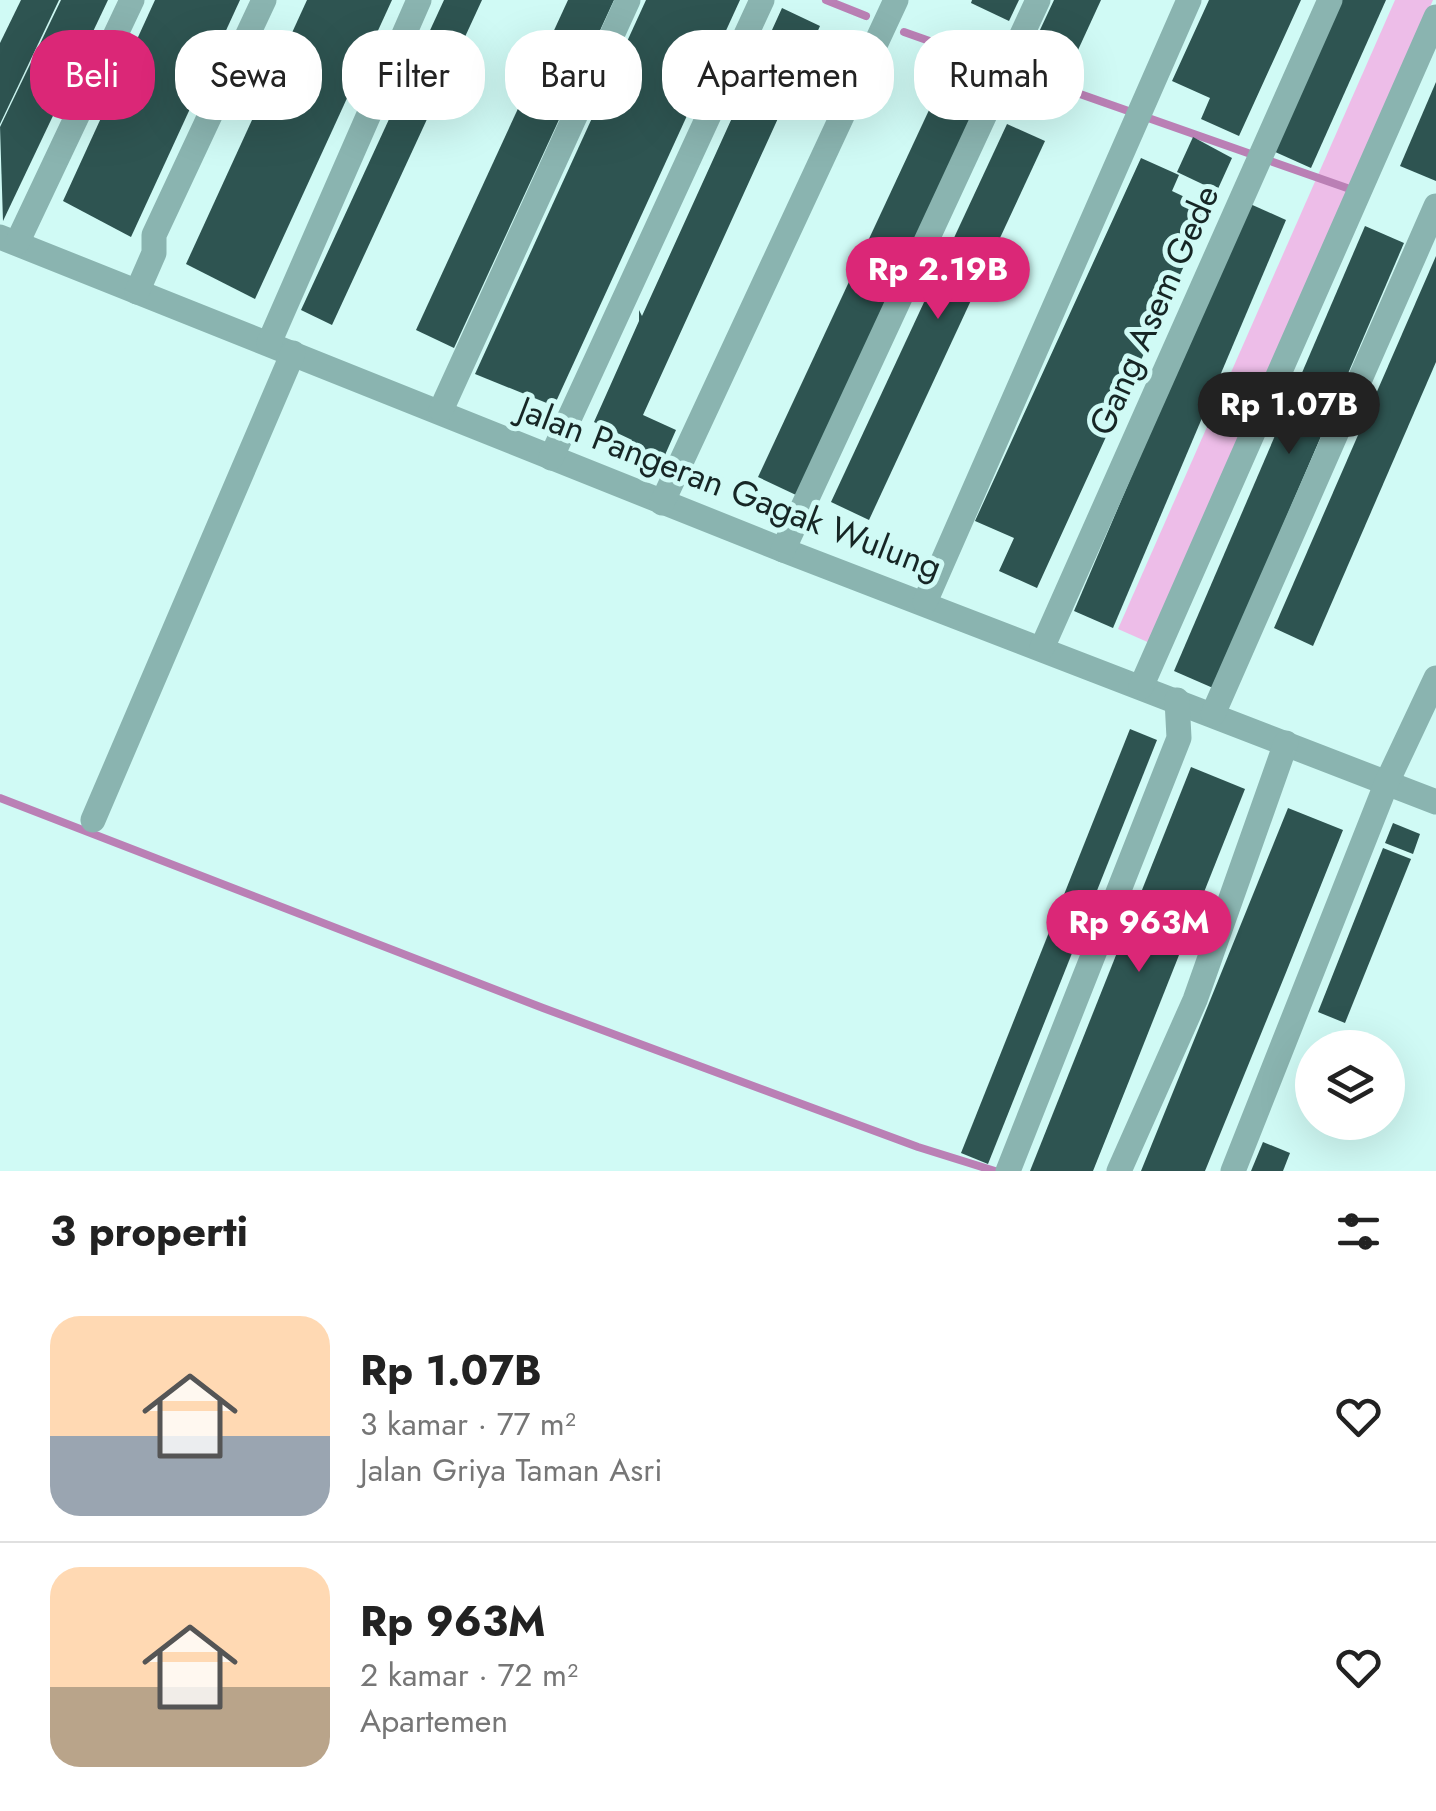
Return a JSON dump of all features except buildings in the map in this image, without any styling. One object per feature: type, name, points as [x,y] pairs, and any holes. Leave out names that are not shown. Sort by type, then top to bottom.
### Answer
[{"type":"street","points":[[8,240],[132,0]]},
{"type":"street","points":[[137,292],[154,253],[154,235],[264,0]]},
{"type":"street","points":[[154,253],[168,240],[280,0]]},
{"type":"street","points":[[93,820],[419,0]]},
{"type":"street","points":[[440,410],[628,0]]},
{"type":"street","points":[[552,458],[762,0]]},
{"type":"street","points":[[662,503],[896,0]]},
{"type":"street","points":[[783,550],[1038,0]]},
{"type":"street","points":[[925,602],[1189,0]]},
{"type":"street","name":"Gang Asem Gede","points":[[1035,645],[1258,141],[1312,0]]},
{"type":"street","name":"Gang Asem Gede","points":[[1258,141],[1330,0]]},
{"type":"street","points":[[1141,687],[1436,17]]},
{"type":"street","points":[[1214,714],[1433,213]]},
{"type":"street","name":"Jalan Pangeran Gagak Wulung","points":[[8,240],[440,410],[662,503],[1436,802]]},
{"type":"street","points":[[1233,1171],[1387,782],[1436,678]]},
{"type":"street","points":[[1009,1168],[1179,738],[1178,700]]},
{"type":"street","points":[[1119,1171],[1195,1000],[1286,743]]},
{"type":"shaded area","points":[[1395,0],[1433,0],[1152,644],[1118,629]]},
{"type":"waterway","points":[[826,0],[866,16]]},
{"type":"waterway","points":[[904,32],[1347,188]]},
{"type":"waterway","points":[[0,798],[543,1008],[918,1147],[995,1171]]}]
